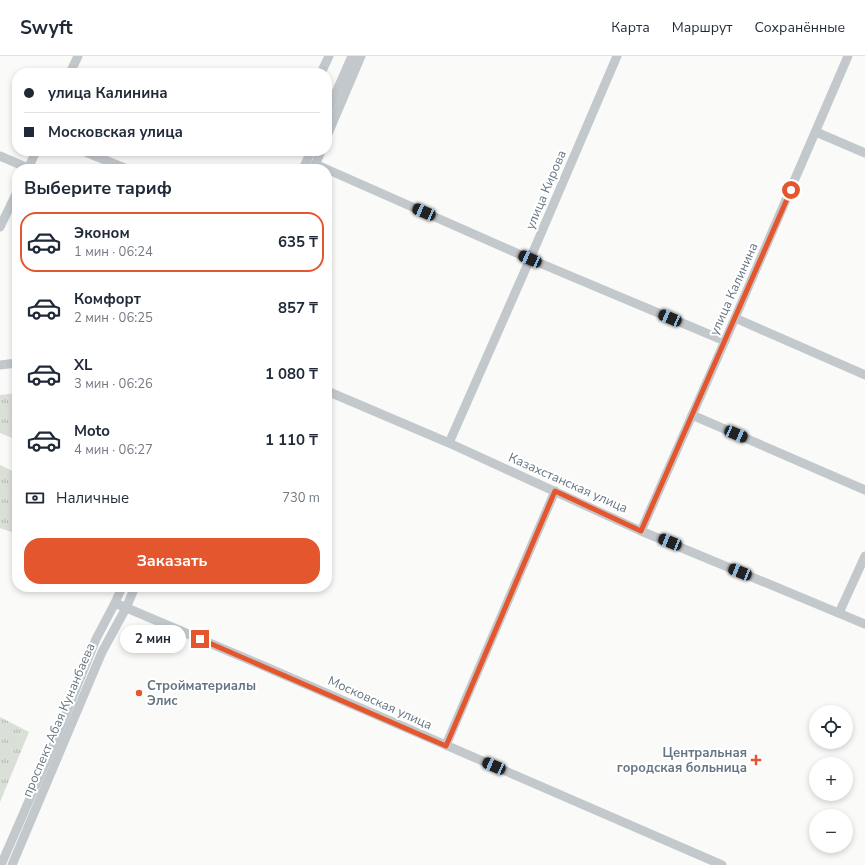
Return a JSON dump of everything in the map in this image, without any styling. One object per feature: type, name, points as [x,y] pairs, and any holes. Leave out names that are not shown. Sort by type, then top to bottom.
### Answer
[{"type":"street","points":[[72,68],[78,56]]},
{"type":"street","points":[[324,68],[329,56]]},
{"type":"street","points":[[332,102],[352,56]]},
{"type":"street","points":[[332,124],[361,56]]},
{"type":"street","name":"улица Кирова","points":[[449,443],[617,56]]},
{"type":"street","name":"улица Калинина","points":[[641,531],[848,56]]},
{"type":"street","points":[[816,132],[865,153]]},
{"type":"street","points":[[0,156],[19,164]]},
{"type":"street","points":[[95,156],[115,164]]},
{"type":"street","points":[[332,174],[725,341]]},
{"type":"street","points":[[0,227],[12,202]]},
{"type":"street","points":[[735,318],[865,375]]},
{"type":"street","points":[[0,364],[12,363]]},
{"type":"street","name":"Казахстанская улица","points":[[332,393],[449,443],[641,531],[865,624]]},
{"type":"street","points":[[692,415],[865,490]]},
{"type":"street","points":[[446,746],[555,491]]},
{"type":"street","points":[[839,613],[865,556]]},
{"type":"street","name":"проспект Абая Кунанбаева","points":[[1,865],[55,741],[96,639],[120,592]]},
{"type":"street","name":"проспект Абая Кунанбаева","points":[[12,865],[102,652],[126,608],[133,592]]},
{"type":"street","name":"Московская улица","points":[[115,603],[722,865]]},
{"type":"green space","points":[[12,394],[12,438],[0,433],[0,395]]},
{"type":"green space","points":[[0,465],[12,471],[12,532],[0,528]]},
{"type":"green space","points":[[0,717],[29,732],[0,802]]},
{"type":"place","name":"Стройматериалы Элис","points":[[139,693]]},
{"type":"place","name":"Центральная городская больница","points":[[756,760]]},
{"type":"route","points":[[200,639],[446,746],[555,491],[641,531],[791,190]]}]
